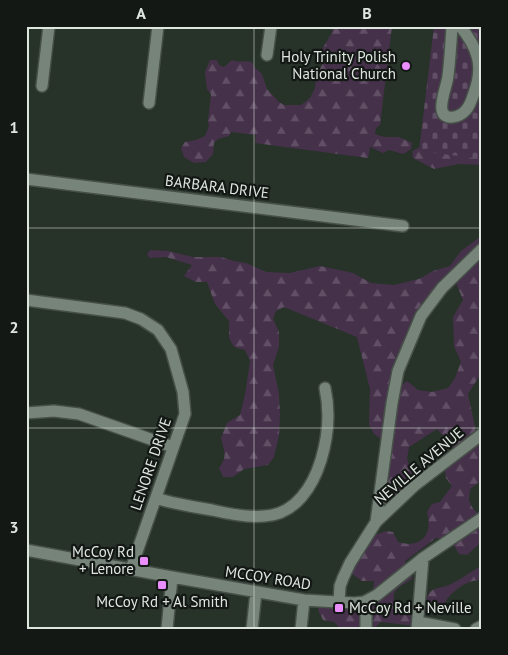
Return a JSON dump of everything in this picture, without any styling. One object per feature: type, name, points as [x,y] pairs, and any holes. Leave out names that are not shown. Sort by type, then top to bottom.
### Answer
[{"type":"street","points":[[42,86],[49,26]]},
{"type":"street","points":[[149,103],[158,26]]},
{"type":"street","points":[[267,55],[271,26]]},
{"type":"street","points":[[452,26],[448,76],[441,109],[450,118],[460,116],[467,109],[477,85],[480,68],[477,53],[460,26]]},
{"type":"street","name":"BARBARA DRIVE","points":[[26,179],[403,226]]},
{"type":"street","points":[[376,522],[398,371],[421,316],[442,288],[482,249]]},
{"type":"street","name":"LENORE DRIVE","points":[[26,300],[125,313],[141,319],[158,330],[171,348],[183,392],[185,414],[131,569]]},
{"type":"street","points":[[156,498],[229,514],[247,516],[277,514],[290,507],[302,497],[317,474],[328,417],[328,401],[325,388]]},
{"type":"street","points":[[26,413],[54,411],[79,414],[174,447]]},
{"type":"street","name":"NEVILLE AVENUE","points":[[339,603],[340,586],[343,578],[350,563],[376,522],[414,486],[482,434]]},
{"type":"street","points":[[366,629],[364,602],[377,595],[423,558],[482,518]]},
{"type":"street","name":"MCCOY ROAD","points":[[26,550],[304,600],[339,603],[364,602]]},
{"type":"street","points":[[423,558],[418,625],[455,629]]},
{"type":"street","points":[[167,629],[172,577]]},
{"type":"street","points":[[252,629],[256,592]]},
{"type":"street","points":[[301,629],[304,600]]},
{"type":"street","points":[[476,629],[482,626]]},
{"type":"green space","points":[[315,26],[392,26],[380,125],[376,128],[375,134],[384,137],[399,137],[412,143],[411,149],[403,154],[389,150],[383,153],[370,147],[368,158],[255,143],[256,135],[231,132],[229,136],[218,139],[214,143],[213,154],[206,162],[194,163],[184,157],[181,148],[185,142],[205,136],[209,126],[211,94],[207,89],[205,72],[210,60],[217,60],[219,65],[224,67],[232,60],[252,62],[254,67],[262,74],[267,89],[279,102],[284,105],[301,105],[310,98],[315,88],[316,77],[322,65],[321,51],[333,31],[329,27],[323,29]]},
{"type":"green space","points":[[434,26],[482,26],[482,159],[419,151]]},
{"type":"green space","points":[[425,145],[482,151],[482,165],[459,164],[434,169],[413,158],[412,151]]},
{"type":"green space","points":[[482,237],[482,248],[421,310],[401,347],[391,384],[385,442],[374,434],[369,425],[370,389],[357,337],[284,307],[276,311],[273,319],[279,332],[279,347],[273,365],[279,394],[280,415],[279,436],[274,457],[268,465],[244,469],[233,477],[223,477],[219,468],[224,461],[221,438],[227,423],[240,415],[250,361],[245,350],[234,347],[229,338],[229,321],[215,304],[207,282],[196,282],[184,276],[192,265],[166,257],[150,258],[147,255],[150,250],[168,251],[193,257],[221,257],[246,263],[266,272],[290,273],[320,266],[353,273],[371,283],[394,285],[419,279],[433,271],[450,266],[461,251]]},
{"type":"green space","points":[[482,251],[482,372],[468,394],[477,436],[456,451],[437,429],[409,447],[407,459],[415,483],[379,517],[396,390],[407,381],[418,390],[432,392],[448,388],[455,378],[461,362],[454,346],[453,317],[463,300],[454,278]]},
{"type":"green space","points":[[482,436],[482,480],[470,489],[469,500],[482,519],[482,538],[479,544],[467,555],[459,554],[448,540],[436,538],[405,561],[412,574],[412,579],[397,589],[394,599],[396,604],[418,610],[416,626],[381,622],[373,629],[341,629],[334,622],[323,620],[318,610],[321,603],[372,599],[374,581],[362,581],[352,574],[351,563],[367,538],[386,531],[393,532],[398,542],[406,544],[424,538],[428,527],[427,512],[432,504],[440,502],[452,486],[446,478],[444,465]]},
{"type":"green space","points":[[482,566],[482,580],[463,585],[449,597],[442,608],[430,610],[427,599],[431,591],[446,586]]},
{"type":"place","name":"Holy Trinity Polish National Church","points":[[406,66]]},
{"type":"place","name":"McCoy Rd + Lenore","points":[[144,561]]},
{"type":"place","name":"McCoy Rd + Al Smith","points":[[162,585]]},
{"type":"place","name":"McCoy Rd + Neville","points":[[339,608]]}]
